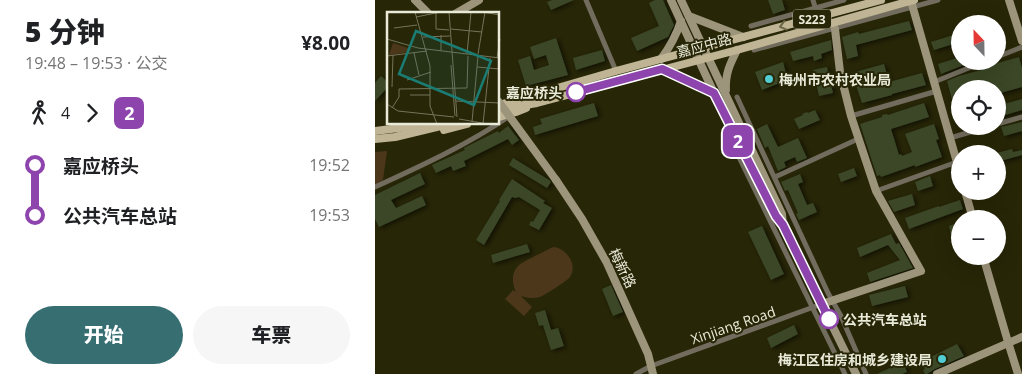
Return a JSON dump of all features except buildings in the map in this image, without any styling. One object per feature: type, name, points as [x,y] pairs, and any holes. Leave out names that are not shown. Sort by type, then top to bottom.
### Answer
[{"type":"main road","name":"嘉应中路","points":[[500,101],[506,98],[528,97],[616,71],[881,0]]},
{"type":"main road","name":"嘉应中路","points":[[500,111],[537,103],[913,2]]},
{"type":"main road","points":[[500,117],[537,103]]},
{"type":"main road","points":[[375,131],[415,125]]},
{"type":"main road","points":[[410,126],[422,125]]},
{"type":"main road","points":[[395,137],[445,125]]},
{"type":"main road","points":[[375,139],[428,134],[463,125]]},
{"type":"street","points":[[415,0],[427,12]]},
{"type":"street","points":[[458,12],[479,0]]},
{"type":"street","points":[[586,0],[616,71]]},
{"type":"street","points":[[671,0],[714,93],[776,216],[783,225],[856,374]]},
{"type":"street","points":[[681,0],[782,214],[783,225]]},
{"type":"street","points":[[813,0],[818,17]]},
{"type":"street","points":[[751,26],[844,0]]},
{"type":"street","points":[[754,50],[913,2],[938,0]]},
{"type":"street","points":[[1009,0],[1022,41]]},
{"type":"street","points":[[913,2],[952,145]]},
{"type":"street","points":[[689,16],[743,37]]},
{"type":"street","points":[[661,59],[677,34],[681,21]]},
{"type":"street","points":[[822,304],[921,271],[876,191],[851,116],[840,72],[835,30]]},
{"type":"street","points":[[1006,53],[1022,47]]},
{"type":"street","points":[[726,94],[725,78],[737,50]]},
{"type":"street","points":[[662,69],[714,93]]},
{"type":"street","points":[[934,82],[964,70]]},
{"type":"street","points":[[851,116],[937,91]]},
{"type":"street","points":[[737,97],[828,293],[841,316],[866,374]]},
{"type":"street","name":"梅新路","points":[[500,103],[583,219],[607,263],[648,354],[652,370]]},
{"type":"street","points":[[500,124],[516,112]]},
{"type":"street","points":[[1006,121],[1022,117]]},
{"type":"street","points":[[375,188],[498,125]]},
{"type":"street","points":[[950,138],[960,135]]},
{"type":"street","points":[[775,177],[858,139]]},
{"type":"street","points":[[733,145],[845,374]]},
{"type":"street","points":[[876,191],[951,164]]},
{"type":"street","points":[[986,265],[1019,374]]},
{"type":"street","name":"Xinjiang Road","points":[[636,374],[652,370],[822,304]]},
{"type":"street","points":[[937,374],[1022,337]]},
{"type":"shaded area","points":[[387,151],[383,180],[375,185],[375,152]]},
{"type":"shaded area","points":[[554,247],[559,248],[570,258],[573,268],[570,277],[540,297],[521,296],[532,307],[524,316],[505,299],[513,290],[516,292],[513,282],[514,272],[521,264]]},
{"type":"bus line","name":"2","points":[[576,92],[662,69],[714,93],[776,216],[783,225],[829,319]]},
{"type":"place","name":"梅州市农村农业局","points":[[769,79]]},
{"type":"place","name":"嘉应桥头","points":[[576,92]]},
{"type":"place","name":"公共汽车总站","points":[[829,319]]},
{"type":"place","name":"梅江区住房和城乡建设局","points":[[942,359]]}]
